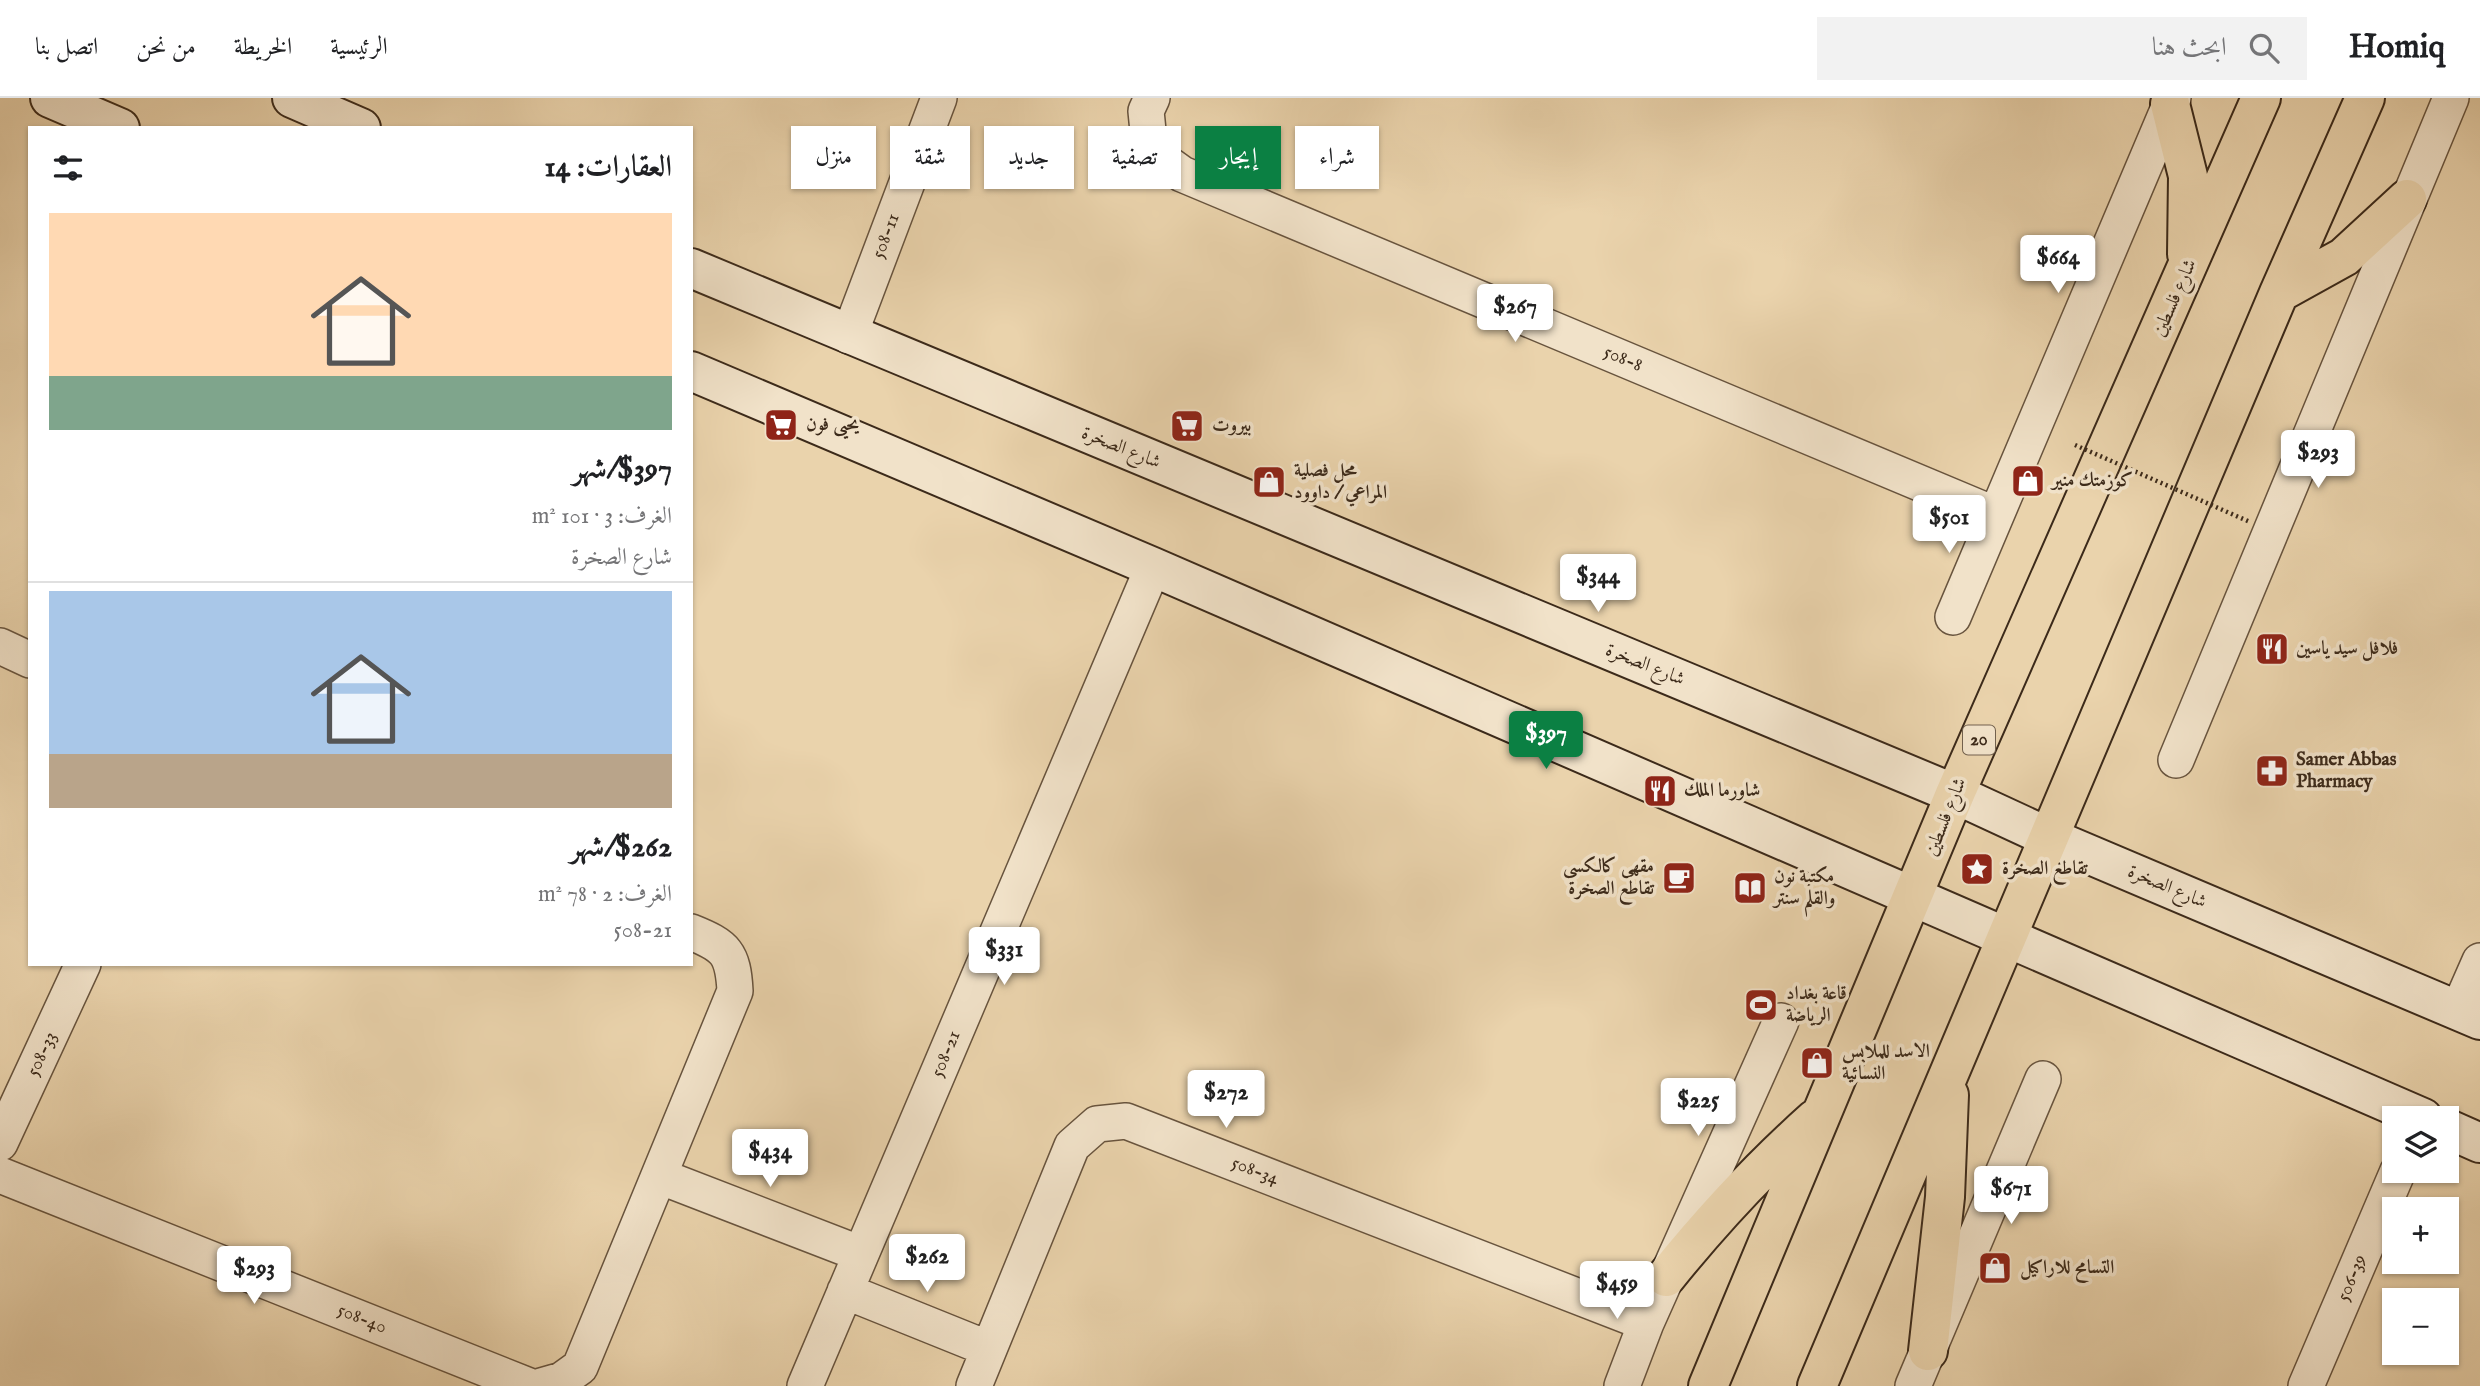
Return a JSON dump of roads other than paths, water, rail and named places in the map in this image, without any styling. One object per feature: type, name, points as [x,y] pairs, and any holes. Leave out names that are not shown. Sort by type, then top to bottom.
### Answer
[{"type":"main road","name":"شارع فلسطين","points":[[1708,1386],[1955,794],[2187,272],[2261,98]]},
{"type":"main road","points":[[1817,1386],[2279,293],[2365,98]]},
{"type":"main road","points":[[2166,100],[2188,176],[2187,272]]},
{"type":"main road","points":[[2279,293],[2344,257],[2407,199]]},
{"type":"main road","points":[[1928,1351],[1945,1196],[1949,1074]]},
{"type":"main road","points":[[1666,1277],[1713,1218],[1765,1163],[1821,1113]]},
{"type":"street","points":[[50,98],[115,126]]},
{"type":"street","points":[[292,98],[357,126]]},
{"type":"street","name":"508-11","points":[[849,336],[939,98]]},
{"type":"street","name":"508-8","points":[[1152,98],[1146,111],[1150,151],[1182,174],[1996,515]]},
{"type":"street","points":[[2176,760],[2451,98]]},
{"type":"street","points":[[1954,617],[2166,100]]},
{"type":"street","name":"شارع الصخرة","points":[[693,269],[1955,794],[2048,837],[2469,1016]]},
{"type":"street","points":[[693,372],[1153,567],[2393,1106]]},
{"type":"street","name":"508-21","points":[[805,1386],[1153,567]]},
{"type":"street","points":[[0,646],[28,659]]},
{"type":"street","points":[[541,1386],[562,1380],[580,1367],[735,991],[734,965],[721,944],[693,933]]},
{"type":"street","points":[[2469,1016],[2480,961]]},
{"type":"street","name":"508-33","points":[[0,1143],[82,966]]},
{"type":"street","points":[[1622,1386],[1666,1277],[1781,1021]]},
{"type":"street","points":[[1913,1386],[2043,1079]]},
{"type":"street","name":"508-34","points":[[974,1386],[1072,1146],[1097,1124],[1126,1121],[1646,1323]]},
{"type":"street","points":[[2459,1134],[2480,1143]]},
{"type":"street","name":"508-40","points":[[0,1175],[529,1386]]},
{"type":"street","points":[[659,1176],[860,1254]]},
{"type":"street","name":"506-39","points":[[2306,1386],[2393,1183]]},
{"type":"street","points":[[845,1291],[989,1349]]},
{"type":"place","name":"يحيى فون","points":[[781,425]]},
{"type":"place","name":"بيروت","points":[[1187,426]]},
{"type":"place","name":"كوزمتك منير","points":[[2028,481]]},
{"type":"place","name":"محل فصلية المراعي / داوود","points":[[1269,482]]},
{"type":"place","name":"فلافل سيد ياسين","points":[[2272,649]]},
{"type":"place","name":"Samer Abbas Pharmacy","points":[[2272,771]]},
{"type":"place","name":"شاورما الملك","points":[[1660,791]]},
{"type":"place","name":"تقاطع الصخرة","points":[[1977,869]]},
{"type":"place","name":"مقهى كالكسي تقاطع الصخرة","points":[[1679,878]]},
{"type":"place","name":"مكتبة نون والقلم سنتر","points":[[1750,888]]},
{"type":"place","name":"قاعة بغداد الرياضة","points":[[1761,1005]]},
{"type":"place","name":"الاسد للملابس النسائية","points":[[1817,1063]]},
{"type":"place","name":"التسامح للاراكيل","points":[[1995,1268]]}]
